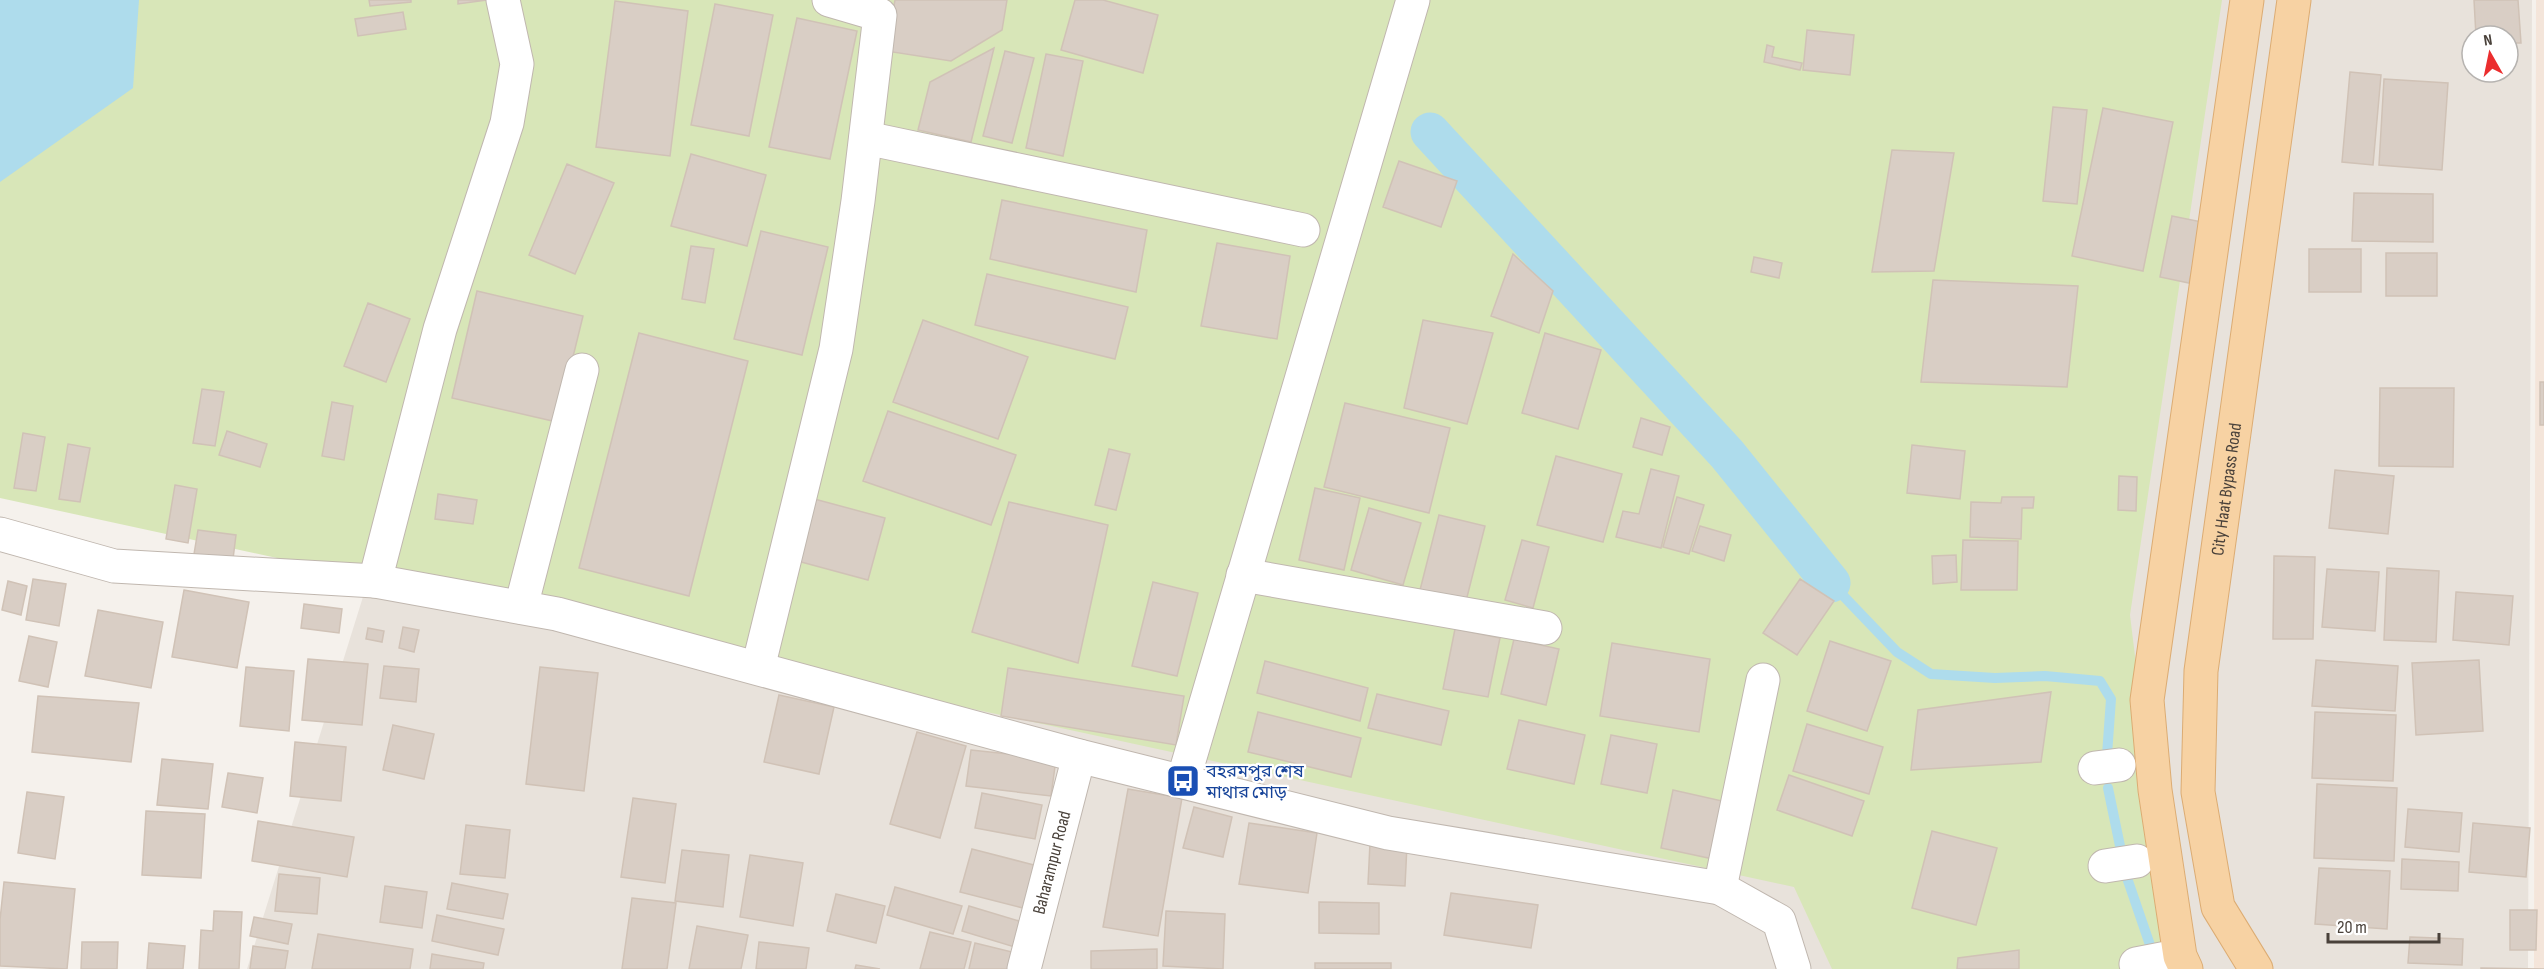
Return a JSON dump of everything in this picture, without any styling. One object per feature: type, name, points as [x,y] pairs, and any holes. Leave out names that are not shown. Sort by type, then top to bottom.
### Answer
[{"type":"main road","points":[[2163,964],[2180,956],[2155,790],[2147,700],[2247,0]]},
{"type":"main road","name":"City Haat Bypass Road","points":[[2256,969],[2218,907],[2198,792],[2201,671],[2294,0]]},
{"type":"street","points":[[375,581],[440,329],[507,123],[517,64],[503,0]]},
{"type":"street","points":[[758,668],[836,349],[866,138],[880,15],[829,0]]},
{"type":"street","points":[[1183,781],[1413,0]]},
{"type":"street","points":[[866,138],[1302,231]]},
{"type":"street","points":[[521,607],[582,370]]},
{"type":"street","points":[[0,534],[114,566],[375,581],[557,614],[1079,756],[1388,833],[1720,888],[1779,921],[1794,969]]},
{"type":"street","points":[[1243,575],[1545,628]]},
{"type":"street","points":[[1720,888],[1763,680]]},
{"type":"street","name":"Baharampur Road","points":[[1024,969],[1079,756]]},
{"type":"street","points":[[2105,866],[2137,861]]},
{"type":"shaded area","points":[[549,0],[2532,0],[2528,969],[247,969]]},
{"type":"shaded area","points":[[2536,0],[2544,0],[2544,969],[2534,969]]},
{"type":"green space","points":[[0,0],[2222,0],[2130,615],[2173,969],[1832,969],[1794,887],[0,498]]},
{"type":"water","points":[[0,0],[139,0],[133,88],[0,182]]},
{"type":"building","points":[[369,0],[411,0],[411,2],[370,6]]},
{"type":"building","points":[[458,0],[487,0],[458,4]]},
{"type":"building","points":[[895,0],[1007,0],[1002,30],[951,61],[886,51]]},
{"type":"building","points":[[1075,0],[1103,0],[1158,15],[1143,73],[1061,50]]},
{"type":"building","points":[[2474,0],[2518,0],[2520,24],[2475,24]]},
{"type":"building","points":[[615,1],[688,11],[670,156],[596,147]]},
{"type":"building","points":[[715,4],[773,15],[749,136],[691,125]]},
{"type":"building","points":[[403,12],[406,29],[358,36],[355,19]]},
{"type":"building","points":[[797,18],[857,31],[830,159],[769,147]]},
{"type":"building","points":[[1807,30],[1854,35],[1850,75],[1803,70]]},
{"type":"building","points":[[1767,45],[1774,47],[1772,57],[1802,63],[1800,70],[1764,62]]},
{"type":"building","points":[[994,48],[971,142],[918,130],[930,82]]},
{"type":"building","points":[[1005,51],[1034,58],[1012,143],[983,136]]},
{"type":"building","points":[[1046,54],[1083,61],[1063,156],[1026,148]]},
{"type":"building","points":[[2350,72],[2381,75],[2373,165],[2342,162]]},
{"type":"building","points":[[2384,79],[2448,83],[2442,170],[2379,165]]},
{"type":"building","points":[[2053,107],[2087,110],[2077,204],[2043,201]]},
{"type":"building","points":[[2103,108],[2173,122],[2143,271],[2072,256]]},
{"type":"building","points":[[1892,150],[1954,153],[1934,271],[1872,272]]},
{"type":"building","points":[[691,154],[766,175],[747,246],[671,226]]},
{"type":"building","points":[[1399,161],[1457,181],[1441,227],[1383,207]]},
{"type":"building","points":[[567,164],[614,183],[575,274],[529,255]]},
{"type":"building","points":[[2354,193],[2433,194],[2433,242],[2352,241]]},
{"type":"building","points":[[1002,200],[1147,230],[1136,292],[990,259]]},
{"type":"building","points":[[2172,216],[2202,222],[2189,283],[2160,277]]},
{"type":"building","points":[[761,231],[828,247],[802,355],[734,339]]},
{"type":"building","points":[[1217,243],[1290,256],[1277,339],[1201,326]]},
{"type":"building","points":[[691,246],[714,249],[705,303],[682,299]]},
{"type":"building","points":[[2309,249],[2361,249],[2361,292],[2309,292]]},
{"type":"building","points":[[2386,253],[2437,253],[2437,296],[2386,296]]},
{"type":"building","points":[[1513,254],[1553,291],[1539,333],[1491,316]]},
{"type":"building","points":[[1754,257],[1782,263],[1779,278],[1751,272]]},
{"type":"building","points":[[987,274],[1128,307],[1115,359],[975,325]]},
{"type":"building","points":[[1933,280],[2078,286],[2067,387],[1921,382]]},
{"type":"building","points":[[477,291],[583,316],[557,422],[452,398]]},
{"type":"building","points":[[368,303],[410,319],[386,382],[344,366]]},
{"type":"building","points":[[923,320],[1028,357],[998,439],[893,402]]},
{"type":"building","points":[[1423,320],[1493,333],[1467,424],[1404,408]]},
{"type":"building","points":[[639,333],[748,361],[689,596],[579,568]]},
{"type":"building","points":[[1545,333],[1601,350],[1578,429],[1522,413]]},
{"type":"building","points":[[2540,382],[2544,382],[2544,425],[2540,425]]},
{"type":"building","points":[[2380,388],[2454,388],[2453,467],[2379,466]]},
{"type":"building","points":[[202,389],[224,392],[215,446],[193,443]]},
{"type":"building","points":[[332,402],[353,406],[344,460],[322,456]]},
{"type":"building","points":[[1345,403],[1450,428],[1429,513],[1324,487]]},
{"type":"building","points":[[888,411],[1016,455],[991,525],[863,481]]},
{"type":"building","points":[[1641,418],[1670,427],[1662,455],[1633,447]]},
{"type":"building","points":[[227,431],[267,444],[260,467],[219,455]]},
{"type":"building","points":[[23,433],[45,437],[36,491],[14,488]]},
{"type":"building","points":[[68,444],[90,448],[80,502],[59,499]]},
{"type":"building","points":[[1912,445],[1965,451],[1960,499],[1907,493]]},
{"type":"building","points":[[1109,449],[1130,454],[1116,510],[1095,505]]},
{"type":"building","points":[[1556,456],[1622,474],[1603,542],[1537,525]]},
{"type":"building","points":[[1651,469],[1679,476],[1661,548],[1616,537],[1623,511],[1639,514]]},
{"type":"building","points":[[2335,470],[2394,476],[2388,534],[2329,528]]},
{"type":"building","points":[[2119,476],[2137,477],[2136,511],[2118,510]]},
{"type":"building","points":[[175,485],[197,489],[188,543],[166,539]]},
{"type":"building","points":[[1315,488],[1360,498],[1344,570],[1299,560]]},
{"type":"building","points":[[438,494],[477,500],[473,524],[435,519]]},
{"type":"building","points":[[807,497],[885,518],[868,580],[790,559]]},
{"type":"building","points":[[1677,497],[1704,505],[1689,554],[1663,547]]},
{"type":"building","points":[[2002,497],[2034,497],[2033,508],[2022,508],[2021,539],[1970,537],[1971,502],[2001,503]]},
{"type":"building","points":[[1009,502],[1108,525],[1078,663],[972,632]]},
{"type":"building","points":[[1369,508],[1421,523],[1403,585],[1351,570]]},
{"type":"building","points":[[1439,515],[1485,526],[1464,609],[1418,598]]},
{"type":"building","points":[[1700,526],[1731,535],[1724,561],[1692,551]]},
{"type":"building","points":[[198,530],[236,535],[233,559],[194,554]]},
{"type":"building","points":[[1522,540],[1549,547],[1533,608],[1505,600]]},
{"type":"building","points":[[1963,540],[2018,541],[2017,590],[1961,590]]},
{"type":"building","points":[[1956,555],[1957,582],[1933,584],[1932,556]]},
{"type":"building","points":[[2274,556],[2315,557],[2313,639],[2273,639]]},
{"type":"building","points":[[2387,568],[2439,571],[2436,642],[2384,640]]},
{"type":"building","points":[[2327,569],[2379,572],[2375,631],[2322,627]]},
{"type":"building","points":[[33,579],[66,584],[59,626],[26,620]]},
{"type":"building","points":[[1800,579],[1834,601],[1797,655],[1763,633]]},
{"type":"building","points":[[8,581],[27,586],[21,615],[2,610]]},
{"type":"building","points":[[1153,582],[1198,593],[1177,676],[1132,666]]},
{"type":"building","points":[[184,590],[249,602],[237,668],[172,657]]},
{"type":"building","points":[[2456,592],[2513,596],[2509,645],[2453,640]]},
{"type":"building","points":[[304,604],[342,609],[339,633],[301,628]]},
{"type":"building","points":[[98,610],[163,622],[151,688],[85,676]]},
{"type":"building","points":[[403,627],[419,630],[414,652],[399,648]]},
{"type":"building","points":[[368,628],[384,631],[382,642],[366,639]]},
{"type":"building","points":[[1455,629],[1500,638],[1488,697],[1443,689]]},
{"type":"building","points":[[29,636],[57,642],[48,687],[19,681]]},
{"type":"building","points":[[1514,639],[1559,649],[1546,705],[1501,694]]},
{"type":"building","points":[[1830,641],[1891,661],[1867,731],[1807,711]]},
{"type":"building","points":[[1612,643],[1710,659],[1699,732],[1600,716]]},
{"type":"building","points":[[308,659],[368,664],[362,725],[302,720]]},
{"type":"building","points":[[2316,660],[2398,666],[2395,711],[2312,706]]},
{"type":"building","points":[[2479,660],[2483,731],[2416,735],[2412,663]]},
{"type":"building","points":[[1265,661],[1368,688],[1360,721],[1257,693]]},
{"type":"building","points":[[384,666],[419,669],[416,702],[380,698]]},
{"type":"building","points":[[246,667],[294,671],[289,731],[240,726]]},
{"type":"building","points":[[540,667],[598,673],[584,791],[526,784]]},
{"type":"building","points":[[1008,668],[1184,696],[1176,745],[1001,716]]},
{"type":"building","points":[[2051,692],[2041,762],[1911,770],[1918,710]]},
{"type":"building","points":[[1377,694],[1449,711],[1441,745],[1368,728]]},
{"type":"building","points":[[779,695],[834,707],[819,774],[764,762]]},
{"type":"building","points":[[38,696],[139,703],[131,762],[32,752]]},
{"type":"building","points":[[1258,712],[1361,738],[1351,777],[1248,752]]},
{"type":"building","points":[[2315,712],[2396,715],[2393,781],[2312,778]]},
{"type":"building","points":[[1519,720],[1585,735],[1574,784],[1507,769]]},
{"type":"building","points":[[1807,724],[1883,747],[1869,794],[1793,771]]},
{"type":"building","points":[[393,725],[434,734],[424,779],[383,770]]},
{"type":"building","points":[[917,732],[966,746],[940,838],[890,824]]},
{"type":"building","points":[[1611,735],[1657,744],[1647,793],[1601,784]]},
{"type":"building","points":[[295,742],[346,747],[341,801],[290,796]]},
{"type":"building","points":[[971,750],[1056,759],[1051,796],[966,786]]},
{"type":"building","points":[[162,759],[213,764],[208,809],[157,805]]},
{"type":"building","points":[[228,773],[263,778],[257,813],[222,807]]},
{"type":"building","points":[[1789,775],[1864,801],[1852,836],[1777,810]]},
{"type":"building","points":[[2317,784],[2397,788],[2394,861],[2314,858]]},
{"type":"building","points":[[1128,789],[1182,798],[1158,936],[1103,927]]},
{"type":"building","points":[[1673,790],[1731,803],[1718,860],[1661,848]]},
{"type":"building","points":[[27,792],[64,797],[55,859],[18,853]]},
{"type":"building","points":[[982,793],[1042,805],[1035,839],[975,828]]},
{"type":"building","points":[[633,798],[676,804],[665,883],[621,877]]},
{"type":"building","points":[[1194,807],[1232,817],[1223,857],[1183,848]]},
{"type":"building","points":[[2408,809],[2462,813],[2459,852],[2405,847]]},
{"type":"building","points":[[146,811],[205,814],[201,878],[142,875]]},
{"type":"building","points":[[258,821],[354,837],[347,877],[252,861]]},
{"type":"building","points":[[1249,823],[1317,833],[1308,893],[1239,884]]},
{"type":"building","points":[[2473,823],[2530,828],[2526,877],[2469,872]]},
{"type":"building","points":[[466,825],[510,830],[505,878],[460,874]]},
{"type":"building","points":[[1932,831],[1997,848],[1976,925],[1912,908]]},
{"type":"building","points":[[1370,843],[1407,845],[1405,886],[1368,884]]},
{"type":"building","points":[[972,849],[1034,865],[1023,908],[960,892]]},
{"type":"building","points":[[682,850],[729,855],[723,907],[675,901]]},
{"type":"building","points":[[750,855],[803,863],[793,926],[740,917]]},
{"type":"building","points":[[2402,859],[2459,862],[2458,891],[2401,889]]},
{"type":"building","points":[[2319,868],[2390,871],[2387,929],[2315,924]]},
{"type":"building","points":[[279,874],[320,878],[317,914],[275,911]]},
{"type":"building","points":[[4,882],[75,889],[67,969],[0,966],[0,920]]},
{"type":"building","points":[[452,883],[508,894],[503,919],[447,909]]},
{"type":"building","points":[[385,886],[427,892],[422,928],[380,922]]},
{"type":"building","points":[[895,887],[962,906],[953,934],[887,915]]},
{"type":"building","points":[[1451,893],[1538,905],[1531,948],[1444,935]]},
{"type":"building","points":[[836,894],[885,906],[876,943],[827,931]]},
{"type":"building","points":[[632,898],[676,903],[667,969],[622,969]]},
{"type":"building","points":[[1319,902],[1379,903],[1379,934],[1319,933]]},
{"type":"building","points":[[969,906],[1029,924],[1021,949],[962,931]]},
{"type":"building","points":[[2510,910],[2537,910],[2536,950],[2510,950]]},
{"type":"building","points":[[214,911],[242,912],[239,969],[199,969],[201,930],[213,931]]},
{"type":"building","points":[[1166,911],[1225,914],[1223,969],[1163,966]]},
{"type":"building","points":[[437,915],[504,929],[498,955],[432,941]]},
{"type":"building","points":[[254,917],[292,924],[288,944],[250,936]]},
{"type":"building","points":[[697,926],[748,935],[741,969],[689,969]]},
{"type":"building","points":[[930,932],[971,942],[964,969],[920,969]]},
{"type":"building","points":[[318,934],[413,949],[410,969],[312,969]]},
{"type":"building","points":[[2410,937],[2463,939],[2462,965],[2408,963]]},
{"type":"building","points":[[82,942],[118,942],[117,969],[81,969]]},
{"type":"building","points":[[759,942],[809,948],[806,969],[756,969]]},
{"type":"building","points":[[149,943],[185,946],[183,969],[147,969]]},
{"type":"building","points":[[975,943],[1020,954],[1017,969],[969,969]]},
{"type":"building","points":[[253,946],[288,951],[285,969],[250,969]]},
{"type":"building","points":[[1157,949],[1157,969],[1091,969],[1091,951]]},
{"type":"building","points":[[2019,950],[2019,969],[1957,969],[1958,958]]},
{"type":"building","points":[[432,954],[484,963],[483,969],[430,969]]},
{"type":"building","points":[[1315,963],[1391,963],[1391,969],[1315,969]]},
{"type":"building","points":[[856,965],[880,969],[855,969]]},
{"type":"building","points":[[2481,968],[2544,969],[2481,969]]},
{"type":"waterway","points":[[1430,132],[1727,454],[1831,583]]},
{"type":"waterway","points":[[1831,583],[1897,652],[1931,674],[1995,678],[2045,676],[2100,681],[2111,699],[2107,755]]},
{"type":"waterway","points":[[2108,788],[2120,846]]},
{"type":"waterway","points":[[2125,872],[2150,945]]},
{"type":"place","name":"বহরমপুর শেষ মাথার মোড়","points":[[1183,781]]}]
